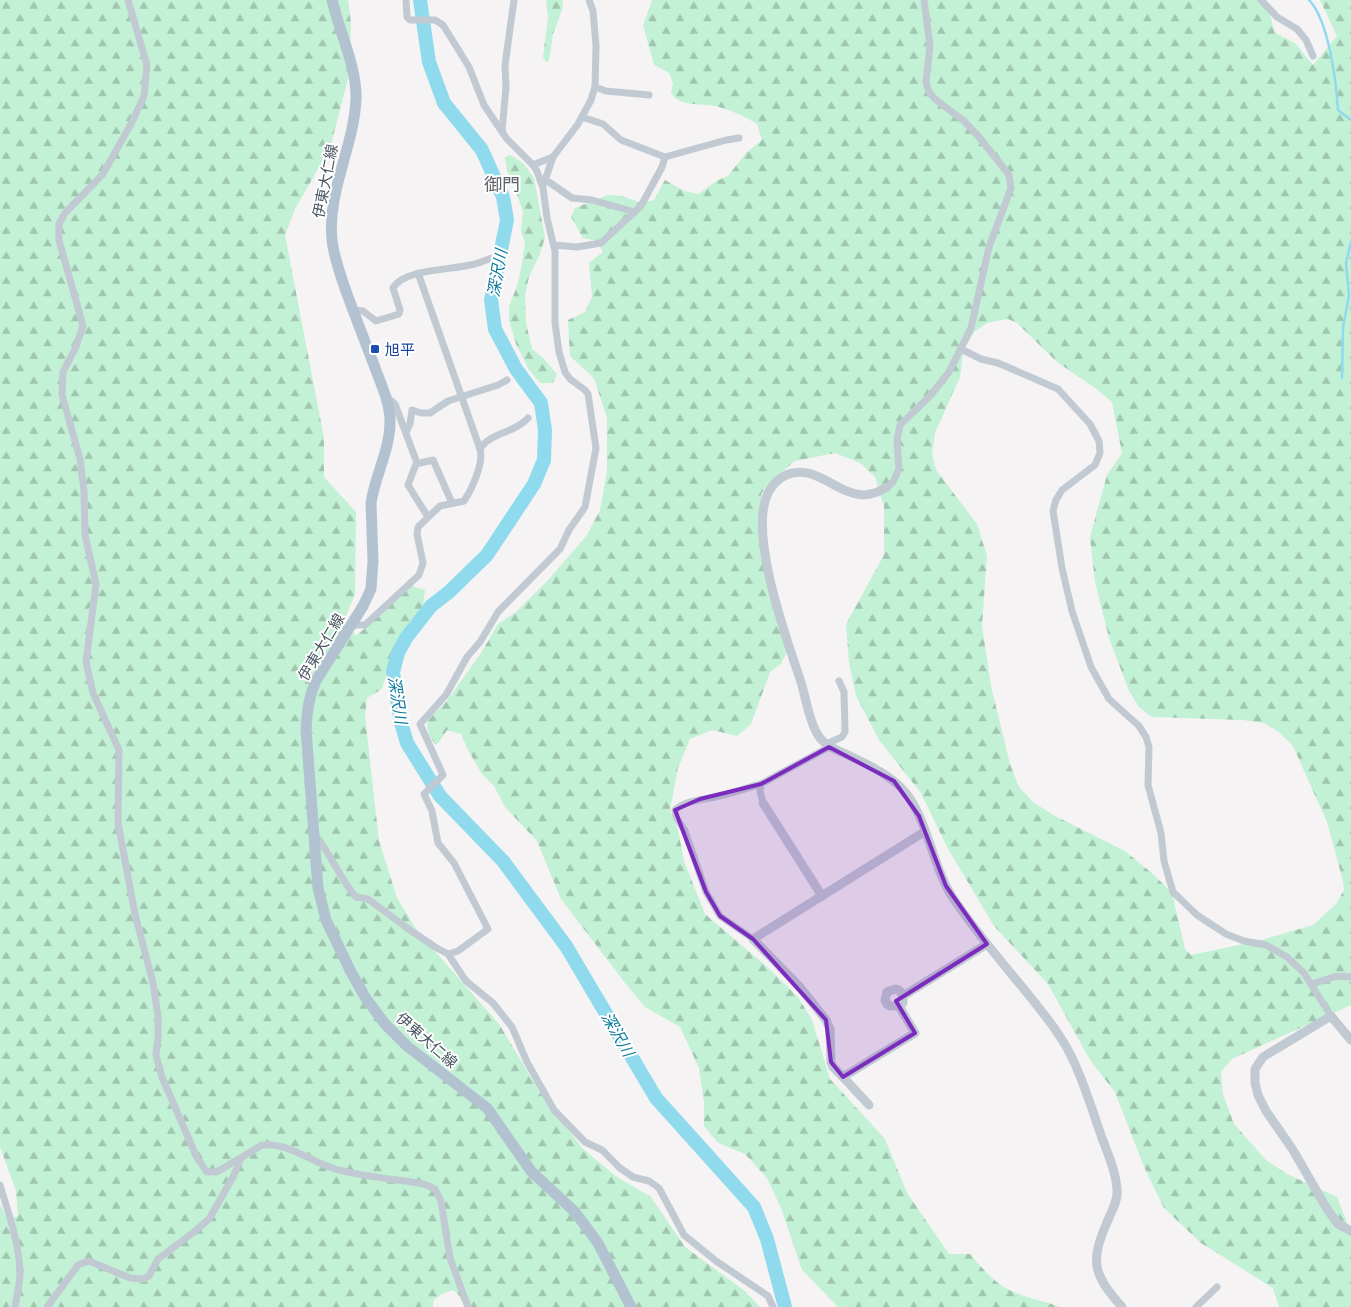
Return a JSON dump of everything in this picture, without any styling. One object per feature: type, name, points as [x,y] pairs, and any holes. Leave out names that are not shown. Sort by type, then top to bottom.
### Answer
[{"type":"main road","name":"伊東大仁線","points":[[332,0],[352,69],[356,98],[354,117],[336,190],[331,226],[334,252],[353,310],[385,395],[390,418],[390,429],[371,504],[373,561],[371,588],[368,598],[317,678],[309,698],[306,730],[318,888],[326,920],[350,970],[385,1024],[401,1040],[441,1073],[487,1108],[531,1171],[564,1201],[586,1226],[598,1243],[631,1307]]},
{"type":"street","points":[[128,0],[147,64],[144,96],[103,174],[65,213],[59,224],[59,240],[83,326],[75,349],[63,372],[62,395],[80,459],[84,491],[85,535],[96,584],[86,662],[93,693],[119,750],[118,824],[135,914],[153,983],[158,1016],[156,1055],[162,1076],[197,1158],[207,1172],[216,1172],[262,1145],[276,1145],[334,1168],[424,1184],[435,1189],[441,1201],[450,1258],[468,1307]]},
{"type":"street","points":[[406,0],[407,17],[410,20],[435,20],[443,25],[468,67],[484,105],[502,132],[513,146],[533,164],[544,182],[572,198],[592,200],[635,212]]},
{"type":"street","points":[[502,132],[506,87],[505,65],[514,0]]},
{"type":"street","points":[[448,954],[458,951],[488,929],[454,863],[438,843],[432,811],[424,794],[443,777],[420,724],[446,695],[467,658],[480,642],[498,612],[560,549],[585,507],[596,448],[588,394],[570,379],[565,372],[559,352],[555,323],[554,245],[547,218],[544,182],[553,157],[582,117],[595,87],[595,26],[589,0]]},
{"type":"street","points":[[924,0],[930,46],[926,82],[929,92],[934,99],[964,121],[1009,175],[1011,188],[989,247],[974,321],[949,372],[930,396],[900,425],[897,440],[899,469],[893,482],[875,494],[857,494],[807,472],[796,472],[783,476],[768,494],[764,504],[764,550],[773,591],[816,731],[828,746],[858,760],[894,781],[910,800],[946,886],[955,901],[1042,1012],[1061,1038],[1074,1062],[1109,1158],[1118,1192],[1117,1200],[1098,1242],[1096,1266],[1100,1279],[1122,1307]]},
{"type":"street","points":[[1261,0],[1277,17],[1297,29],[1306,40],[1313,56]]},
{"type":"street","points":[[595,87],[649,95]]},
{"type":"street","points":[[582,117],[603,124],[621,140],[665,157],[739,138]]},
{"type":"street","points":[[533,164],[553,157]]},
{"type":"street","points":[[554,245],[578,247],[601,243],[641,206],[662,167],[665,157]]},
{"type":"street","points":[[353,310],[363,311],[376,321],[399,314],[400,310],[393,290],[394,285],[418,274],[438,269],[472,265],[492,258]]},
{"type":"street","points":[[351,625],[365,626],[419,575],[423,563],[417,530],[419,524],[440,506],[461,502],[468,495],[481,459],[480,449],[462,396],[418,274]]},
{"type":"street","points":[[961,349],[981,359],[998,363],[1058,388],[1090,424],[1100,442],[1100,454],[1095,465],[1062,490],[1056,500],[1053,511],[1054,520],[1062,568],[1072,610],[1091,667],[1109,699],[1138,726],[1146,737],[1149,747],[1148,785],[1161,833],[1164,861],[1173,892],[1197,916],[1226,934],[1244,941],[1266,945],[1287,957],[1304,973],[1331,1016],[1351,1040]]},
{"type":"street","points":[[406,432],[410,424],[412,410],[430,413],[448,401],[498,385],[507,380]]},
{"type":"street","points":[[385,395],[395,404],[417,464]]},
{"type":"street","points":[[480,449],[488,440],[510,430],[528,418]]},
{"type":"street","points":[[428,517],[408,486],[415,464],[433,460],[452,503]]},
{"type":"street","points":[[839,681],[844,692],[845,732],[842,737],[761,784],[714,797],[700,798],[679,806],[675,810],[676,817],[685,831],[706,892],[720,916],[753,939],[804,992],[826,1020],[830,1029],[831,1062],[833,1067],[869,1105]]},
{"type":"street","points":[[761,784],[760,791],[763,803],[822,896]]},
{"type":"street","points":[[313,832],[324,844],[349,890],[356,897],[368,898],[406,928],[448,954],[466,981],[493,1004],[512,1027],[527,1062],[554,1110],[585,1142],[602,1150],[620,1168],[633,1177],[649,1181],[658,1188],[684,1235],[716,1261],[768,1296],[772,1307]]},
{"type":"street","points":[[753,939],[924,832]]},
{"type":"street","points":[[903,996],[987,944]]},
{"type":"street","points":[[1312,984],[1337,976],[1351,977]]},
{"type":"street","points":[[895,989],[899,990],[903,996],[903,1003],[899,1006],[895,1007],[887,1004],[887,992],[895,989]]},
{"type":"street","points":[[843,1077],[915,1033],[899,1006]]},
{"type":"street","points":[[1331,1016],[1262,1057],[1255,1069],[1255,1083],[1258,1095],[1266,1111],[1293,1150],[1328,1209],[1338,1224],[1351,1231]]},
{"type":"street","points":[[47,1307],[78,1264],[89,1261],[130,1278],[143,1279],[149,1276],[158,1259],[209,1219],[241,1158]]},
{"type":"street","points":[[0,1185],[14,1230],[19,1255],[20,1277],[15,1307]]},
{"type":"street","points":[[1196,1307],[1217,1286]]},
{"type":"highlighted area","points":[[829,747],[894,781],[919,816],[946,886],[987,944],[896,1001],[915,1033],[843,1077],[831,1062],[826,1020],[753,939],[720,916],[706,892],[675,810],[700,799],[761,784]]},
{"type":"green space","points":[[0,0],[348,0],[351,23],[348,79],[330,148],[295,209],[285,235],[324,438],[324,477],[356,512],[355,594],[344,620],[356,636],[412,586],[425,590],[423,606],[410,621],[393,653],[382,689],[367,698],[365,716],[379,841],[397,898],[418,932],[499,1024],[541,1094],[583,1149],[617,1177],[651,1197],[685,1247],[745,1291],[760,1307],[465,1307],[458,1294],[453,1290],[442,1294],[433,1301],[433,1307],[0,1307],[0,1204],[7,1219],[18,1216],[16,1191],[0,1147]]},
{"type":"green space","points":[[546,0],[563,0],[562,10],[553,34],[549,61],[546,62],[543,57],[548,17]]},
{"type":"green space","points":[[652,0],[1266,0],[1275,33],[1295,43],[1313,65],[1337,36],[1320,0],[1351,0],[1351,1005],[1232,1059],[1221,1072],[1223,1094],[1234,1124],[1266,1160],[1287,1174],[1337,1197],[1351,1233],[1351,1307],[1279,1307],[1273,1288],[1201,1243],[1164,1208],[1144,1167],[1115,1092],[1090,1060],[1048,984],[994,926],[947,847],[921,793],[879,740],[856,696],[849,662],[846,624],[884,555],[884,506],[875,477],[860,463],[835,453],[795,461],[768,484],[761,494],[763,542],[790,640],[788,650],[781,664],[770,672],[751,724],[737,736],[712,730],[690,739],[678,768],[670,810],[678,830],[684,861],[705,914],[765,965],[798,997],[812,1020],[830,1079],[885,1139],[907,1193],[949,1254],[970,1254],[990,1276],[1004,1287],[1060,1307],[838,1307],[802,1270],[781,1208],[767,1178],[745,1154],[718,1143],[704,1126],[704,1103],[699,1068],[680,1027],[645,1007],[561,899],[537,841],[505,807],[494,786],[482,774],[461,734],[447,730],[436,745],[430,737],[427,727],[428,720],[447,701],[481,653],[498,624],[516,612],[549,579],[587,535],[600,510],[607,471],[607,418],[594,378],[570,356],[568,320],[585,312],[592,297],[589,263],[603,252],[597,241],[583,238],[571,217],[575,208],[608,195],[622,196],[641,203],[654,200],[665,180],[684,191],[699,194],[716,181],[728,176],[746,153],[762,140],[757,124],[731,111],[720,107],[690,104],[680,101],[675,97],[671,93],[673,83],[669,73],[654,65],[643,25]],"holes":[[[1008,319],[1017,323],[1057,362],[1112,402],[1122,453],[1107,475],[1090,537],[1095,582],[1109,638],[1129,691],[1139,707],[1152,717],[1243,720],[1264,723],[1279,732],[1293,746],[1327,822],[1343,881],[1344,890],[1336,904],[1313,925],[1258,941],[1191,955],[1185,949],[1172,893],[1153,874],[1125,851],[1053,815],[1033,802],[1019,787],[1010,764],[991,686],[982,626],[987,556],[977,524],[936,470],[932,454],[935,433],[960,377],[963,352],[974,332],[987,323]]]},
{"type":"green space","points":[[510,155],[523,163],[534,178],[545,237],[540,254],[529,277],[525,295],[526,323],[532,349],[557,374],[553,383],[540,383],[529,370],[516,344],[509,320],[509,307],[518,283],[525,243],[521,231],[523,212],[512,179],[507,171],[505,157]]},
{"type":"waterway","name":"深沢川","points":[[420,0],[429,62],[444,103],[482,150],[503,197],[507,220],[491,300],[495,329],[516,369],[541,403],[545,430],[544,460],[534,484],[487,555],[449,592],[431,606],[406,638],[398,653],[393,672],[400,719],[407,743],[440,796],[503,861],[566,946],[656,1098],[754,1207],[767,1239],[785,1307]]},
{"type":"waterway","points":[[1309,0],[1322,22],[1326,36],[1333,68],[1338,110],[1351,120]]},
{"type":"waterway","points":[[1342,378],[1343,327],[1349,296],[1346,263],[1351,242]]},
{"type":"place","name":"旭平","points":[[375,349]]},
{"type":"district","name":"御門","points":[[502,184]]}]
